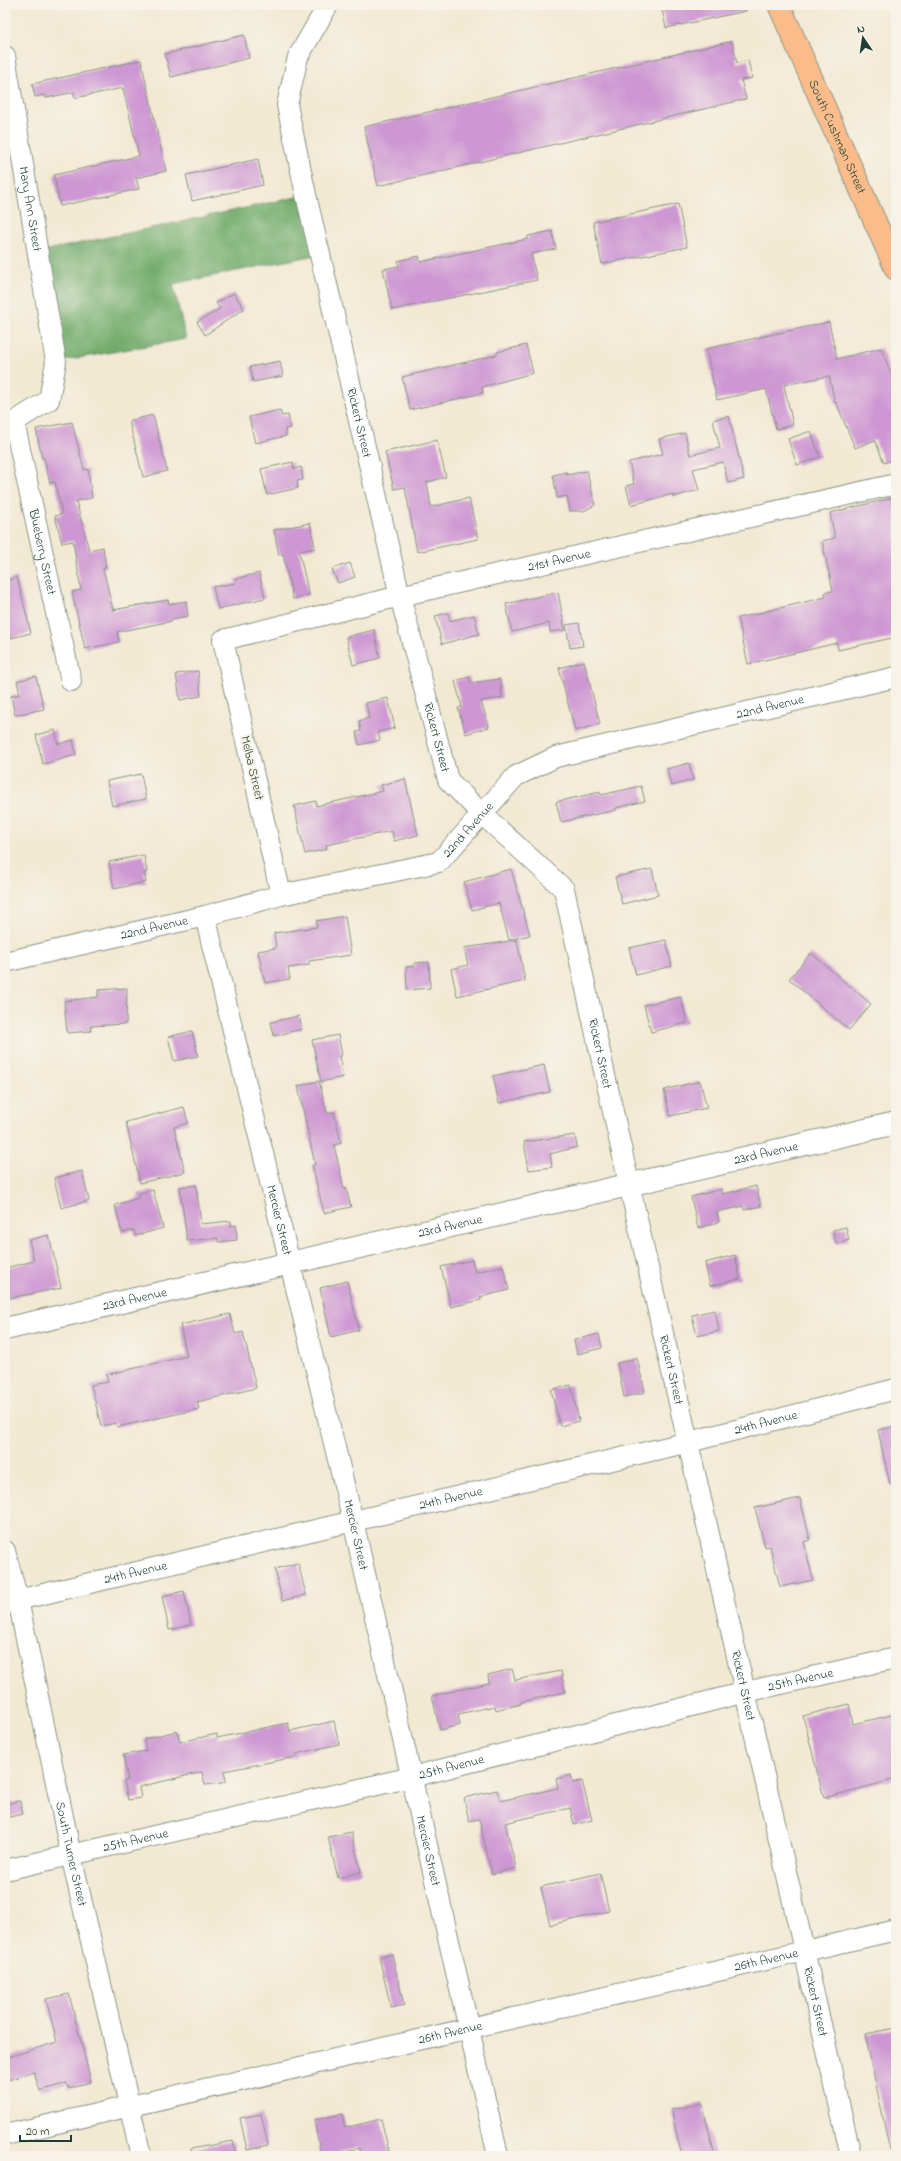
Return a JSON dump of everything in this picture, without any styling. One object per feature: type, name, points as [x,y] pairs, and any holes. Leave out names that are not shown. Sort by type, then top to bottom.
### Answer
[{"type":"main road","name":"South Cushman Street","points":[[779,5],[896,269]]},
{"type":"street","name":"Rickert Street","points":[[328,5],[298,57],[287,105],[306,195],[400,596],[448,780],[482,814],[564,889],[629,1184],[851,2156]]},
{"type":"street","name":"Mary Ann Street","points":[[5,56],[56,362],[49,400],[10,423]]},
{"type":"street","name":"Blueberry Street","points":[[10,423],[71,681]]},
{"type":"street","name":"21st Avenue","points":[[223,640],[400,596],[896,484]]},
{"type":"street","name":"Melba Street","points":[[223,640],[281,895]]},
{"type":"street","name":"22nd Avenue","points":[[5,962],[205,916],[281,895],[439,862],[516,776],[556,757],[896,677]]},
{"type":"street","name":"Mercier Street","points":[[205,916],[353,1521],[498,2156]]},
{"type":"street","name":"23rd Avenue","points":[[5,1329],[896,1123]]},
{"type":"street","name":"24th Avenue","points":[[11,1602],[689,1442],[896,1389]]},
{"type":"street","name":"South Turner Street","points":[[5,1551],[11,1602],[141,2156]]},
{"type":"street","name":"25th Avenue","points":[[5,1870],[412,1777],[746,1692],[896,1658]]},
{"type":"street","name":"26th Avenue","points":[[5,2135],[130,2105],[896,1930]]},
{"type":"green space","points":[[306,195],[320,254],[173,284],[186,339],[56,362],[39,252]]},
{"type":"building","points":[[661,5],[746,5],[746,11],[666,28]]},
{"type":"building","points":[[244,35],[249,58],[171,77],[165,54]]},
{"type":"building","points":[[732,41],[737,63],[748,60],[752,78],[741,80],[746,99],[378,186],[364,127]]},
{"type":"building","points":[[141,60],[166,171],[136,178],[139,189],[60,206],[54,175],[139,156],[123,88],[75,98],[74,92],[46,98],[45,95],[35,97],[32,84]]},
{"type":"building","points":[[258,159],[263,185],[192,201],[186,175]]},
{"type":"building","points":[[678,204],[687,247],[602,264],[593,222]]},
{"type":"building","points":[[552,231],[556,249],[531,254],[537,280],[392,310],[383,269],[399,266],[398,261],[419,256],[420,262],[528,239],[528,236]]},
{"type":"building","points":[[234,293],[244,309],[205,335],[197,322],[220,309],[216,303]]},
{"type":"building","points":[[829,322],[837,359],[881,348],[893,379],[896,378],[896,458],[884,463],[875,440],[855,448],[836,402],[835,403],[829,376],[784,385],[793,425],[776,429],[766,389],[717,400],[706,349]]},
{"type":"building","points":[[526,345],[533,373],[482,387],[483,393],[410,410],[402,377],[497,355],[497,352]]},
{"type":"building","points":[[280,361],[283,376],[253,382],[250,367]]},
{"type":"building","points":[[280,410],[282,416],[288,415],[291,428],[285,429],[286,436],[255,443],[249,417]]},
{"type":"building","points":[[153,415],[167,471],[143,477],[129,421]]},
{"type":"building","points":[[729,416],[744,479],[728,483],[723,462],[693,469],[699,490],[673,497],[673,494],[631,505],[626,486],[634,484],[629,462],[663,454],[659,439],[685,433],[690,455],[720,448],[713,420]]},
{"type":"building","points":[[72,422],[84,470],[88,469],[92,498],[76,501],[89,550],[103,547],[106,568],[103,568],[113,610],[168,600],[169,604],[186,601],[188,616],[172,619],[172,621],[117,632],[119,642],[85,649],[72,592],[81,590],[73,541],[62,543],[55,516],[62,514],[55,482],[50,483],[44,458],[42,458],[36,429]]},
{"type":"building","points":[[811,431],[820,457],[797,465],[788,439]]},
{"type":"building","points":[[437,440],[446,477],[427,482],[431,507],[469,498],[478,539],[417,552],[405,487],[394,489],[385,452]]},
{"type":"building","points":[[293,462],[294,469],[301,467],[303,480],[297,481],[298,488],[267,495],[261,469]]},
{"type":"building","points":[[587,471],[595,505],[584,511],[570,511],[567,496],[557,498],[553,475],[567,472],[567,475]]},
{"type":"building","points":[[896,497],[896,637],[838,650],[837,643],[748,664],[738,618],[826,597],[825,592],[833,591],[822,541],[835,538],[830,513]]},
{"type":"building","points":[[310,523],[315,548],[299,551],[309,595],[293,599],[283,554],[279,555],[274,530]]},
{"type":"building","points":[[350,563],[355,577],[338,583],[332,569]]},
{"type":"building","points":[[259,573],[265,598],[218,609],[213,587],[236,583],[235,579]]},
{"type":"building","points":[[17,577],[31,633],[7,639],[5,630],[5,581]]},
{"type":"building","points":[[558,592],[565,630],[550,632],[549,623],[512,632],[506,604]]},
{"type":"building","points":[[448,613],[450,621],[474,615],[479,634],[442,644],[435,616]]},
{"type":"building","points":[[579,623],[583,646],[570,648],[566,625]]},
{"type":"building","points":[[374,630],[380,658],[353,665],[346,637]]},
{"type":"building","points":[[584,661],[600,724],[575,731],[559,668]]},
{"type":"building","points":[[198,671],[201,696],[180,700],[176,674]]},
{"type":"building","points":[[36,676],[44,709],[15,715],[11,696],[20,694],[17,681]]},
{"type":"building","points":[[469,677],[471,683],[500,679],[502,698],[481,701],[489,727],[466,734],[458,708],[462,707],[455,681]]},
{"type":"building","points":[[388,698],[395,728],[378,732],[380,740],[359,745],[356,732],[361,731],[359,721],[369,718],[366,703]]},
{"type":"building","points":[[55,730],[58,744],[73,740],[76,755],[43,764],[36,735]]},
{"type":"building","points":[[689,763],[693,780],[671,786],[667,769]]},
{"type":"building","points":[[141,774],[146,799],[112,806],[107,781]]},
{"type":"building","points":[[405,779],[418,835],[394,841],[392,831],[326,845],[327,849],[305,854],[294,806],[316,801],[316,806],[383,791],[381,785]]},
{"type":"building","points":[[641,786],[645,801],[616,808],[616,810],[561,822],[556,802],[600,792],[601,795]]},
{"type":"building","points":[[144,855],[147,872],[144,873],[146,882],[114,889],[109,862]]},
{"type":"building","points":[[511,869],[530,935],[509,940],[499,903],[472,910],[464,882]]},
{"type":"building","points":[[652,869],[658,895],[622,904],[615,877]]},
{"type":"building","points":[[345,916],[351,955],[309,961],[309,965],[288,968],[290,979],[265,983],[258,951],[276,948],[274,933],[317,927],[316,921]]},
{"type":"building","points":[[517,940],[525,981],[457,996],[451,969],[468,965],[464,948]]},
{"type":"building","points":[[666,940],[672,966],[636,975],[629,948]]},
{"type":"building","points":[[811,953],[871,1004],[849,1030],[789,979]]},
{"type":"building","points":[[429,962],[430,988],[407,990],[406,967],[415,966],[415,963]]},
{"type":"building","points":[[127,988],[126,1024],[90,1026],[91,1031],[67,1033],[64,1001],[98,997],[98,990]]},
{"type":"building","points":[[681,997],[687,1023],[651,1032],[644,1005]]},
{"type":"building","points":[[299,1016],[302,1029],[274,1036],[271,1022]]},
{"type":"building","points":[[192,1031],[198,1056],[174,1061],[168,1037]]},
{"type":"building","points":[[338,1035],[342,1055],[339,1056],[343,1077],[321,1082],[312,1040]]},
{"type":"building","points":[[544,1065],[550,1092],[499,1103],[493,1076]]},
{"type":"building","points":[[319,1081],[327,1113],[334,1112],[341,1143],[334,1145],[344,1189],[346,1188],[351,1207],[324,1213],[312,1165],[315,1165],[298,1086]]},
{"type":"building","points":[[700,1081],[707,1108],[670,1116],[664,1090]]},
{"type":"building","points":[[184,1107],[188,1123],[174,1127],[185,1172],[140,1183],[126,1122]]},
{"type":"building","points":[[575,1135],[577,1147],[550,1154],[552,1167],[529,1170],[524,1142]]},
{"type":"building","points":[[82,1171],[89,1201],[61,1208],[54,1178]]},
{"type":"building","points":[[196,1185],[201,1224],[231,1221],[231,1226],[236,1225],[237,1240],[218,1242],[218,1238],[187,1241],[180,1187]]},
{"type":"building","points":[[756,1186],[761,1206],[744,1210],[743,1206],[717,1212],[719,1222],[698,1228],[691,1197],[722,1189],[723,1194]]},
{"type":"building","points":[[153,1190],[163,1228],[135,1236],[134,1230],[122,1233],[115,1205],[139,1198],[138,1194]]},
{"type":"building","points":[[846,1227],[849,1240],[836,1244],[833,1230]]},
{"type":"building","points":[[49,1235],[61,1288],[5,1299],[5,1268],[34,1261],[29,1240]]},
{"type":"building","points":[[735,1255],[740,1279],[710,1286],[705,1263]]},
{"type":"building","points":[[472,1260],[475,1272],[503,1266],[509,1290],[480,1297],[481,1300],[451,1307],[441,1267]]},
{"type":"building","points":[[347,1281],[359,1330],[331,1337],[320,1288]]},
{"type":"building","points":[[715,1310],[719,1331],[697,1336],[692,1315]]},
{"type":"building","points":[[230,1314],[235,1334],[243,1332],[256,1388],[197,1402],[199,1409],[117,1427],[116,1423],[101,1426],[91,1385],[108,1382],[106,1375],[187,1356],[180,1325]]},
{"type":"building","points":[[599,1334],[602,1348],[577,1354],[574,1340]]},
{"type":"building","points":[[637,1358],[645,1392],[624,1397],[617,1363]]},
{"type":"building","points":[[571,1385],[579,1421],[560,1426],[551,1390]]},
{"type":"building","points":[[896,1426],[896,1485],[890,1485],[878,1430]]},
{"type":"building","points":[[800,1498],[810,1540],[804,1542],[813,1580],[780,1587],[770,1546],[765,1547],[755,1508]]},
{"type":"building","points":[[298,1563],[306,1595],[282,1601],[275,1569]]},
{"type":"building","points":[[184,1591],[191,1625],[169,1630],[162,1596]]},
{"type":"building","points":[[512,1669],[515,1680],[561,1671],[565,1692],[521,1702],[521,1704],[496,1710],[495,1706],[458,1714],[460,1725],[440,1730],[432,1696],[489,1683],[488,1675]]},
{"type":"building","points":[[849,1704],[853,1724],[896,1714],[896,1779],[824,1798],[803,1716]]},
{"type":"building","points":[[334,1721],[339,1744],[296,1754],[296,1757],[224,1771],[226,1781],[221,1783],[205,1785],[202,1772],[139,1787],[141,1798],[128,1800],[124,1781],[128,1780],[123,1755],[146,1751],[144,1739],[177,1731],[180,1742],[217,1734],[217,1738],[288,1723],[290,1731]]},
{"type":"building","points":[[571,1775],[573,1783],[582,1781],[592,1820],[574,1825],[570,1808],[505,1823],[516,1868],[492,1874],[479,1819],[469,1821],[464,1798],[497,1790],[500,1801],[558,1788],[556,1779]]},
{"type":"building","points":[[20,1801],[23,1814],[5,1818],[5,1804]]},
{"type":"building","points":[[351,1832],[361,1872],[338,1878],[328,1837]]},
{"type":"building","points":[[600,1873],[609,1911],[550,1925],[541,1887]]},
{"type":"building","points":[[392,1954],[404,2005],[391,2008],[379,1957]]},
{"type":"building","points":[[69,1994],[91,2082],[68,2088],[67,2083],[40,2091],[34,2072],[5,2081],[5,2058],[57,2042],[46,1999]]},
{"type":"building","points":[[896,2028],[896,2149],[890,2150],[865,2034]]},
{"type":"building","points":[[702,2103],[715,2156],[682,2156],[671,2110]]},
{"type":"building","points":[[261,2114],[268,2145],[247,2150],[240,2118]]},
{"type":"building","points":[[342,2114],[345,2128],[381,2119],[389,2151],[361,2156],[359,2148],[321,2156],[314,2120]]},
{"type":"building","points":[[233,2141],[236,2156],[192,2156],[191,2149]]}]
